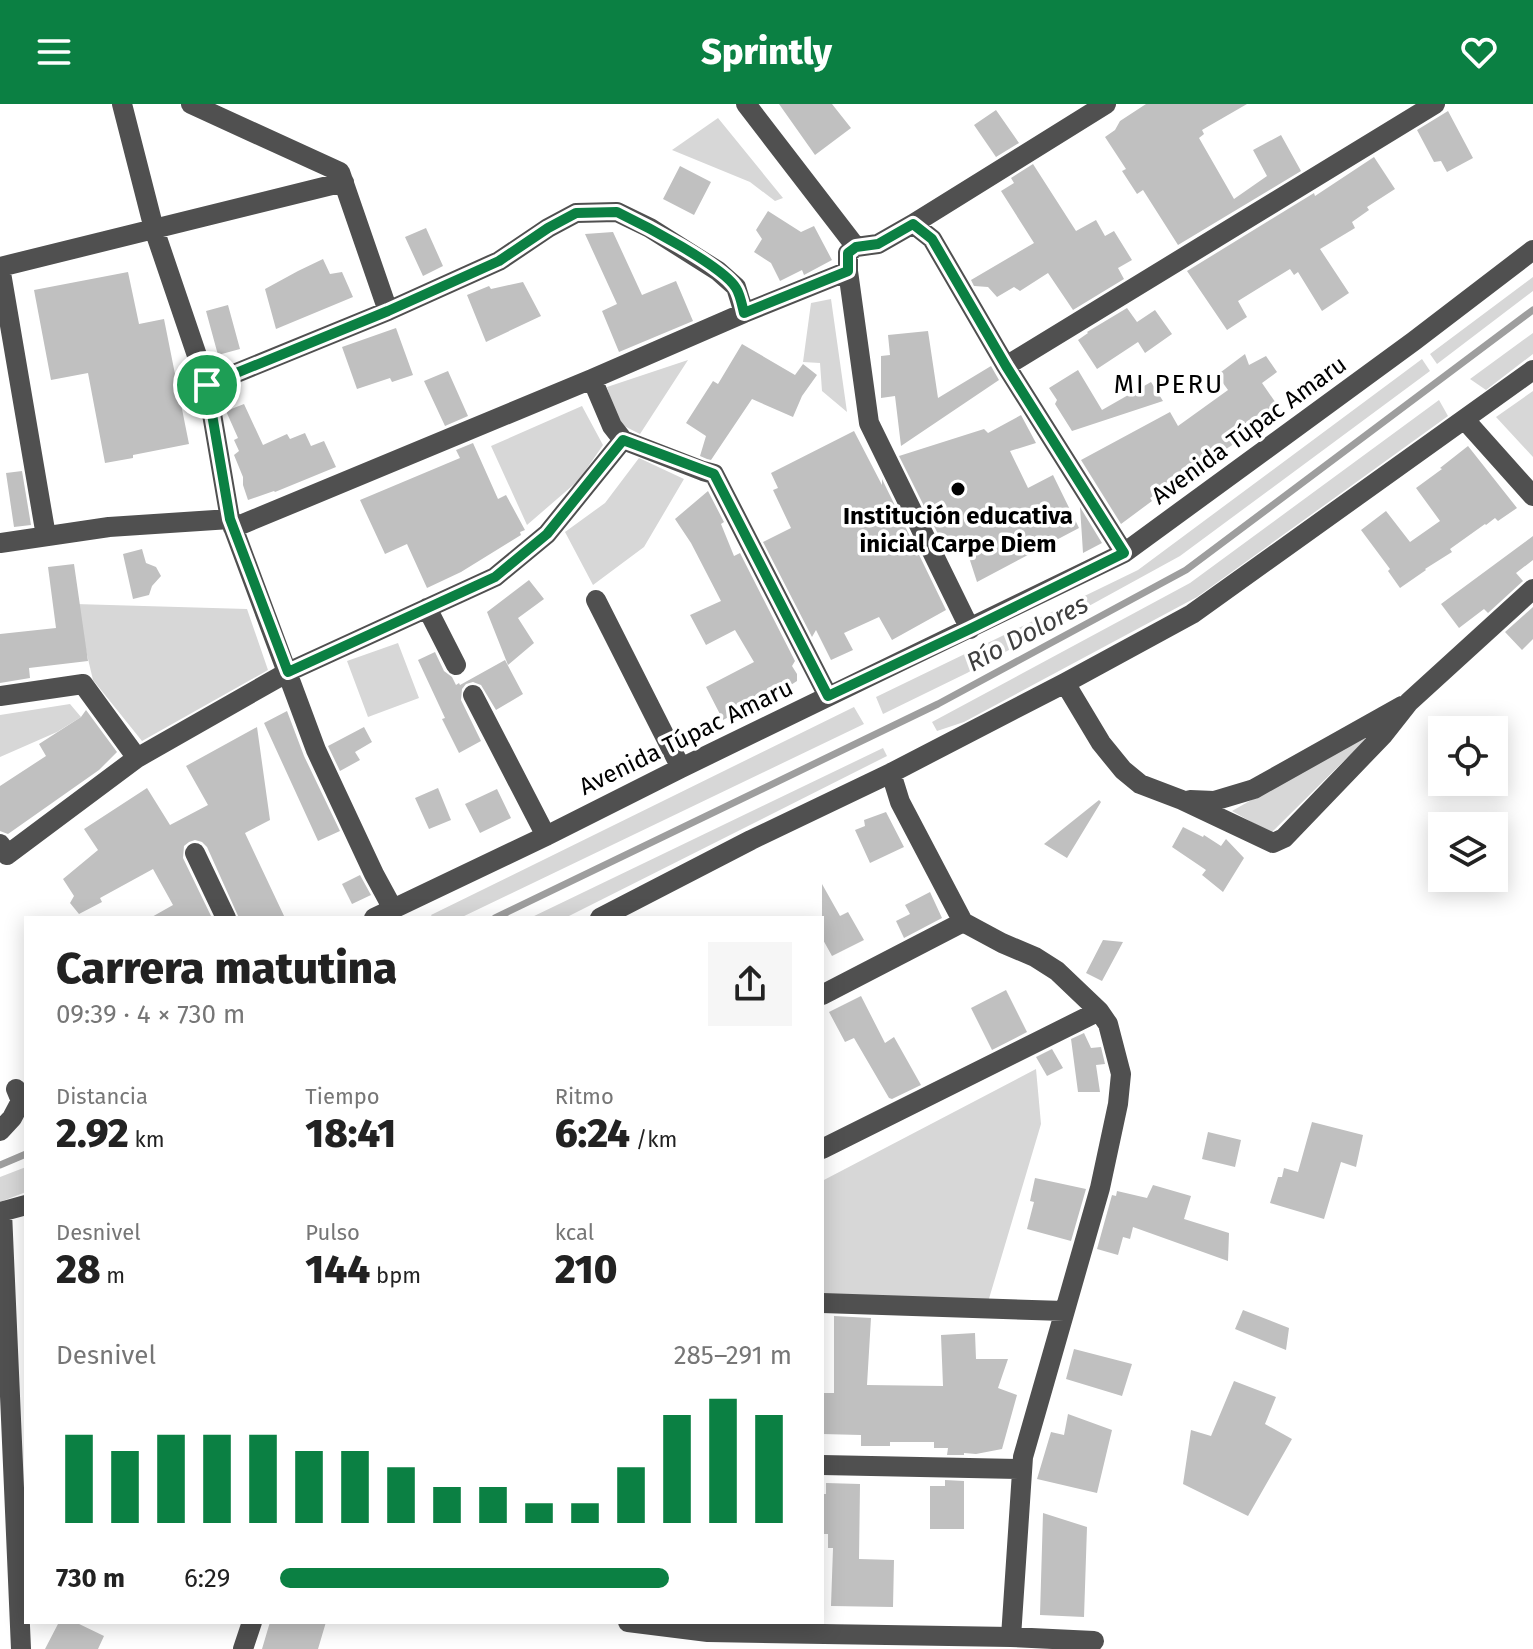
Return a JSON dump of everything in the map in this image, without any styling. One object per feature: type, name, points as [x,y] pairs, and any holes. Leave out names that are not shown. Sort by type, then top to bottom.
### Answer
[{"type":"street","points":[[122,104],[154,229],[207,385],[231,524],[316,750],[374,874],[384,913]]},
{"type":"street","points":[[191,104],[340,172],[388,311]]},
{"type":"street","points":[[746,104],[856,247]]},
{"type":"street","points":[[970,629],[869,423],[848,253],[856,247],[878,244],[913,224],[1106,104]]},
{"type":"street","points":[[1006,366],[1435,104]]},
{"type":"street","points":[[46,536],[0,267],[344,182]]},
{"type":"street","points":[[207,385],[388,311],[499,261],[576,213],[617,212],[650,228],[718,271],[736,287],[744,313]]},
{"type":"street","points":[[913,224],[932,239],[1006,366],[1124,553]]},
{"type":"street","name":"Avenida Túpac Amaru","points":[[384,913],[1124,553],[1533,250]]},
{"type":"street","points":[[0,543],[109,527],[231,524],[592,379],[848,271]]},
{"type":"street","points":[[604,916],[751,840],[891,773],[1192,614],[1533,370]]},
{"type":"street","points":[[592,379],[612,426],[623,440],[714,474],[828,696]]},
{"type":"street","points":[[1465,420],[1533,496]]},
{"type":"street","points":[[0,844],[7,855],[137,758],[288,672],[495,577],[547,534],[623,440]]},
{"type":"street","points":[[1065,683],[1101,743],[1123,770],[1140,784],[1182,800],[1273,843],[1284,838],[1383,735],[1409,702],[1533,589]]},
{"type":"street","points":[[596,600],[681,768]]},
{"type":"street","points":[[427,608],[456,665]]},
{"type":"street","points":[[0,696],[83,684],[137,758]]},
{"type":"street","points":[[473,695],[546,836]]},
{"type":"street","points":[[1182,800],[1214,801],[1254,789],[1409,702]]},
{"type":"street","points":[[891,773],[900,802],[963,922],[1057,971],[1099,1011],[1108,1024],[1121,1074],[1118,1104],[1100,1188],[1021,1469],[1011,1637]]},
{"type":"street","points":[[195,853],[225,916]]},
{"type":"street","points":[[824,994],[963,922]]},
{"type":"street","points":[[824,1148],[1099,1011]]},
{"type":"street","points":[[0,1131],[21,1101],[14,1090]]},
{"type":"street","points":[[21,1649],[17,1351],[1,1212],[24,1206]]},
{"type":"street","points":[[824,1303],[1064,1311]]},
{"type":"street","points":[[824,1465],[1021,1469]]},
{"type":"street","points":[[243,1649],[251,1624]]},
{"type":"street","points":[[644,1624],[708,1632],[920,1642],[1011,1637],[1094,1641]]},
{"type":"shaded area","points":[[718,118],[783,198],[775,201],[750,182],[672,150]]},
{"type":"shaded area","points":[[1533,277],[1533,291],[1437,364],[1430,354]]},
{"type":"shaded area","points":[[831,299],[847,412],[822,391],[820,363],[803,362],[811,303]]},
{"type":"shaded area","points":[[1533,333],[1533,354],[1486,390],[1470,379]]},
{"type":"shaded area","points":[[1422,359],[1430,371],[1180,556],[967,673],[883,714],[876,697],[1138,570]]},
{"type":"shaded area","points":[[688,360],[640,434],[618,423],[607,387]]},
{"type":"shaded area","points":[[1533,391],[1533,457],[1496,417]]},
{"type":"shaded area","points":[[1439,400],[1448,416],[1197,597],[964,722],[937,731],[932,722],[1190,583]]},
{"type":"shaded area","points":[[582,406],[603,445],[579,480],[527,525],[491,446]]},
{"type":"shaded area","points":[[639,458],[684,479],[644,547],[593,585],[565,532],[605,503]]},
{"type":"shaded area","points":[[75,604],[247,609],[268,670],[142,741],[93,680]]},
{"type":"shaded area","points":[[398,643],[419,698],[368,717],[347,661]]},
{"type":"shaded area","points":[[70,704],[81,717],[57,732],[0,757],[0,715]]},
{"type":"shaded area","points":[[854,707],[864,724],[464,916],[431,915]]},
{"type":"shaded area","points":[[1375,730],[1271,833],[1232,811]]},
{"type":"shaded area","points":[[883,748],[887,756],[569,916],[534,916]]},
{"type":"shaded area","points":[[1036,1069],[1041,1124],[988,1302],[824,1297],[824,1180]]},
{"type":"shaded area","points":[[24,1168],[24,1193],[0,1202],[0,1177]]},
{"type":"building","points":[[779,104],[832,104],[851,128],[815,155]]},
{"type":"building","points":[[1146,104],[1247,104],[1202,130],[1204,134],[1199,138],[1234,199],[1267,176],[1253,150],[1281,135],[1301,171],[1178,245],[1143,190],[1137,194],[1122,171],[1126,169],[1105,137],[1115,130],[1120,121]]},
{"type":"building","points":[[996,110],[1019,143],[996,157],[974,125]]},
{"type":"building","points":[[1448,111],[1473,158],[1447,172],[1441,161],[1434,162],[1417,130]]},
{"type":"building","points":[[1374,157],[1395,189],[1367,207],[1369,210],[1352,222],[1355,228],[1320,249],[1349,293],[1322,311],[1298,272],[1294,275],[1290,269],[1238,301],[1247,317],[1227,330],[1187,271],[1314,193],[1315,196]]},
{"type":"building","points":[[1033,164],[1076,231],[1096,220],[1105,236],[1114,231],[1132,260],[1118,268],[1124,279],[1073,310],[1048,273],[1020,291],[1014,287],[997,297],[988,287],[974,286],[971,280],[1034,243],[1001,191],[1014,183],[1011,178]]},
{"type":"building","points":[[680,166],[711,182],[694,215],[663,199]]},
{"type":"building","points":[[768,211],[801,232],[814,226],[832,260],[804,275],[802,270],[780,281],[771,263],[754,252],[762,239],[756,230]]},
{"type":"building","points":[[426,228],[443,266],[423,276],[405,237]]},
{"type":"building","points":[[613,232],[642,295],[676,281],[693,321],[619,352],[602,311],[617,304],[585,234]]},
{"type":"building","points":[[323,259],[330,274],[342,272],[353,297],[276,329],[265,289]]},
{"type":"building","points":[[128,272],[139,324],[164,319],[189,444],[105,463],[88,373],[51,380],[34,290]]},
{"type":"building","points":[[523,282],[541,316],[486,342],[467,295],[489,286],[491,289]]},
{"type":"building","points":[[228,305],[240,349],[218,355],[206,311]]},
{"type":"building","points":[[1127,308],[1137,322],[1155,310],[1172,334],[1145,353],[1138,342],[1097,369],[1078,340]]},
{"type":"building","points":[[396,328],[413,375],[392,382],[390,378],[357,389],[342,347]]},
{"type":"building","points":[[928,331],[938,398],[991,366],[999,380],[901,446],[895,396],[881,398],[881,356],[890,355],[888,335]]},
{"type":"building","points":[[742,344],[795,375],[803,364],[817,375],[802,396],[793,417],[752,399],[711,460],[707,459],[700,456],[706,436],[686,423],[713,381],[718,384]]},
{"type":"building","points":[[1245,354],[1249,365],[1266,356],[1277,372],[1262,383],[1280,409],[1220,453],[1222,457],[1208,468],[1204,463],[1150,498],[1152,501],[1121,524],[1081,460],[1170,412],[1178,426],[1228,390],[1217,375]]},
{"type":"building","points":[[1078,370],[1102,410],[1151,382],[1163,401],[1072,431],[1049,388]]},
{"type":"building","points":[[448,371],[468,416],[445,426],[424,381]]},
{"type":"building","points":[[244,404],[263,445],[287,434],[290,439],[305,433],[311,446],[324,441],[336,467],[248,500],[234,455],[239,451],[234,440],[238,438],[226,411]]},
{"type":"building","points":[[1021,415],[1036,443],[1010,451],[1028,488],[1053,475],[1079,528],[977,582],[964,542],[946,550],[899,456],[984,429],[988,433]]},
{"type":"building","points":[[854,431],[882,485],[882,479],[946,610],[892,640],[879,617],[844,633],[853,650],[831,660],[816,630],[812,637],[763,542],[791,528],[773,490],[778,488],[771,473]]},
{"type":"building","points":[[473,443],[498,499],[506,495],[525,530],[461,572],[427,588],[407,544],[385,554],[360,500],[460,458],[456,450]]},
{"type":"building","points":[[1468,446],[1517,508],[1498,521],[1495,518],[1485,524],[1450,549],[1452,552],[1400,588],[1361,530],[1386,511],[1410,542],[1440,521],[1416,488]]},
{"type":"building","points":[[22,471],[31,525],[14,527],[6,473]]},
{"type":"building","points":[[708,491],[724,522],[721,524],[734,556],[740,553],[795,661],[792,666],[797,674],[797,681],[780,692],[723,720],[706,687],[754,662],[735,630],[706,645],[690,615],[721,601],[675,519]]},
{"type":"building","points":[[1080,507],[1102,543],[1083,553],[1082,537]]},
{"type":"building","points":[[1533,536],[1533,560],[1516,573],[1523,581],[1488,613],[1484,609],[1459,628],[1441,604]]},
{"type":"building","points":[[142,549],[146,563],[156,567],[161,576],[149,595],[133,599],[123,554]]},
{"type":"building","points":[[74,564],[88,661],[29,668],[30,678],[0,683],[0,634],[56,628],[48,567]]},
{"type":"building","points":[[529,580],[544,599],[518,618],[534,643],[508,665],[487,612]]},
{"type":"building","points":[[1533,607],[1533,639],[1522,650],[1505,632]]},
{"type":"building","points":[[435,652],[444,671],[456,685],[505,660],[523,694],[496,710],[481,685],[473,682],[466,684],[461,700],[481,741],[459,753],[418,660]]},
{"type":"building","points":[[86,710],[117,752],[99,770],[8,834],[0,831],[0,786],[46,756],[39,744],[81,717]]},
{"type":"building","points":[[287,711],[304,756],[340,831],[318,841],[264,723]]},
{"type":"building","points":[[257,727],[270,820],[245,833],[284,916],[238,916],[207,847],[195,840],[184,846],[183,858],[211,916],[154,916],[173,905],[153,869],[100,898],[102,902],[79,914],[70,903],[74,896],[63,879],[98,850],[84,829],[147,788],[170,825],[208,805],[186,766]]},
{"type":"building","points":[[364,727],[372,742],[355,752],[360,760],[340,771],[328,746]]},
{"type":"building","points":[[438,788],[451,820],[429,829],[415,798]]},
{"type":"building","points":[[497,789],[511,818],[480,833],[465,804]]},
{"type":"building","points":[[1099,800],[1101,802],[1067,858],[1044,844]]},
{"type":"building","points":[[886,812],[904,847],[870,863],[855,830],[865,826],[864,820]]},
{"type":"building","points":[[1183,827],[1221,846],[1226,839],[1244,858],[1223,892],[1202,875],[1206,870],[1172,847]]},
{"type":"building","points":[[360,875],[371,895],[352,904],[342,884]]},
{"type":"building","points":[[822,884],[840,916],[848,912],[864,940],[832,956],[824,942]]},
{"type":"building","points":[[930,892],[942,918],[904,938],[896,921],[910,914],[905,905]]},
{"type":"building","points":[[1103,940],[1123,942],[1102,981],[1086,973]]},
{"type":"building","points":[[1006,990],[1027,1032],[992,1050],[971,1008]]},
{"type":"building","points":[[861,996],[885,1043],[894,1037],[921,1085],[892,1099],[854,1038],[845,1042],[829,1012]]},
{"type":"building","points":[[1084,1033],[1091,1048],[1101,1047],[1105,1064],[1096,1065],[1100,1092],[1078,1092],[1071,1039]]},
{"type":"building","points":[[1052,1049],[1063,1068],[1047,1076],[1036,1057]]},
{"type":"building","points":[[1312,1122],[1363,1135],[1356,1167],[1341,1162],[1324,1219],[1270,1203],[1284,1168],[1298,1172]]},
{"type":"building","points":[[1208,1132],[1241,1140],[1235,1167],[1202,1159]]},
{"type":"building","points":[[1035,1178],[1086,1189],[1071,1241],[1027,1229],[1034,1202],[1030,1201]]},
{"type":"building","points":[[1153,1185],[1191,1196],[1184,1219],[1229,1233],[1228,1261],[1133,1227],[1130,1239],[1123,1237],[1118,1255],[1097,1249],[1112,1195],[1116,1196],[1117,1191],[1147,1198]]},
{"type":"building","points":[[1243,1310],[1289,1328],[1286,1350],[1235,1329]]},
{"type":"building","points":[[834,1316],[871,1318],[867,1385],[943,1386],[941,1335],[975,1333],[976,1359],[1008,1359],[998,1388],[1017,1395],[1002,1449],[947,1455],[948,1448],[934,1448],[934,1442],[890,1442],[890,1446],[861,1446],[861,1435],[824,1434],[824,1393],[834,1393]]},
{"type":"building","points":[[1074,1349],[1132,1364],[1122,1396],[1066,1379]]},
{"type":"building","points":[[1234,1381],[1276,1397],[1265,1424],[1292,1439],[1248,1516],[1183,1484],[1191,1430],[1211,1436]]},
{"type":"building","points":[[1068,1414],[1112,1430],[1097,1493],[1037,1479],[1051,1432],[1064,1435]]},
{"type":"building","points":[[945,1480],[964,1481],[964,1529],[930,1529],[930,1486],[945,1486]]},
{"type":"building","points":[[826,1483],[860,1484],[859,1559],[894,1560],[893,1607],[831,1606],[833,1548],[828,1548],[828,1534],[824,1534]]},
{"type":"building","points":[[1043,1513],[1087,1527],[1084,1617],[1040,1615]]},
{"type":"building","points":[[58,1624],[79,1624],[104,1636],[98,1649],[45,1649]]},
{"type":"building","points":[[269,1624],[325,1624],[318,1649],[262,1649]]},
{"type":"waterway","name":"Río Dolores","points":[[499,916],[938,704],[1186,570],[1533,310]]},
{"type":"waterway","name":"Río Dolores","points":[[0,1165],[24,1155]]},
{"type":"place","name":"Institución educativa inicial Carpe Diem","points":[[958,489]]},
{"type":"district","name":"MI PERU","points":[[1169,384]]},
{"type":"route","points":[[617,212],[650,228],[718,271],[736,287],[744,313],[848,271],[848,253],[856,247],[878,244],[913,224],[932,239],[1006,366],[1124,553],[828,696],[714,474],[623,440],[547,534],[495,577],[288,672],[230,519],[207,385],[388,311],[499,261],[576,213],[617,212]]}]
